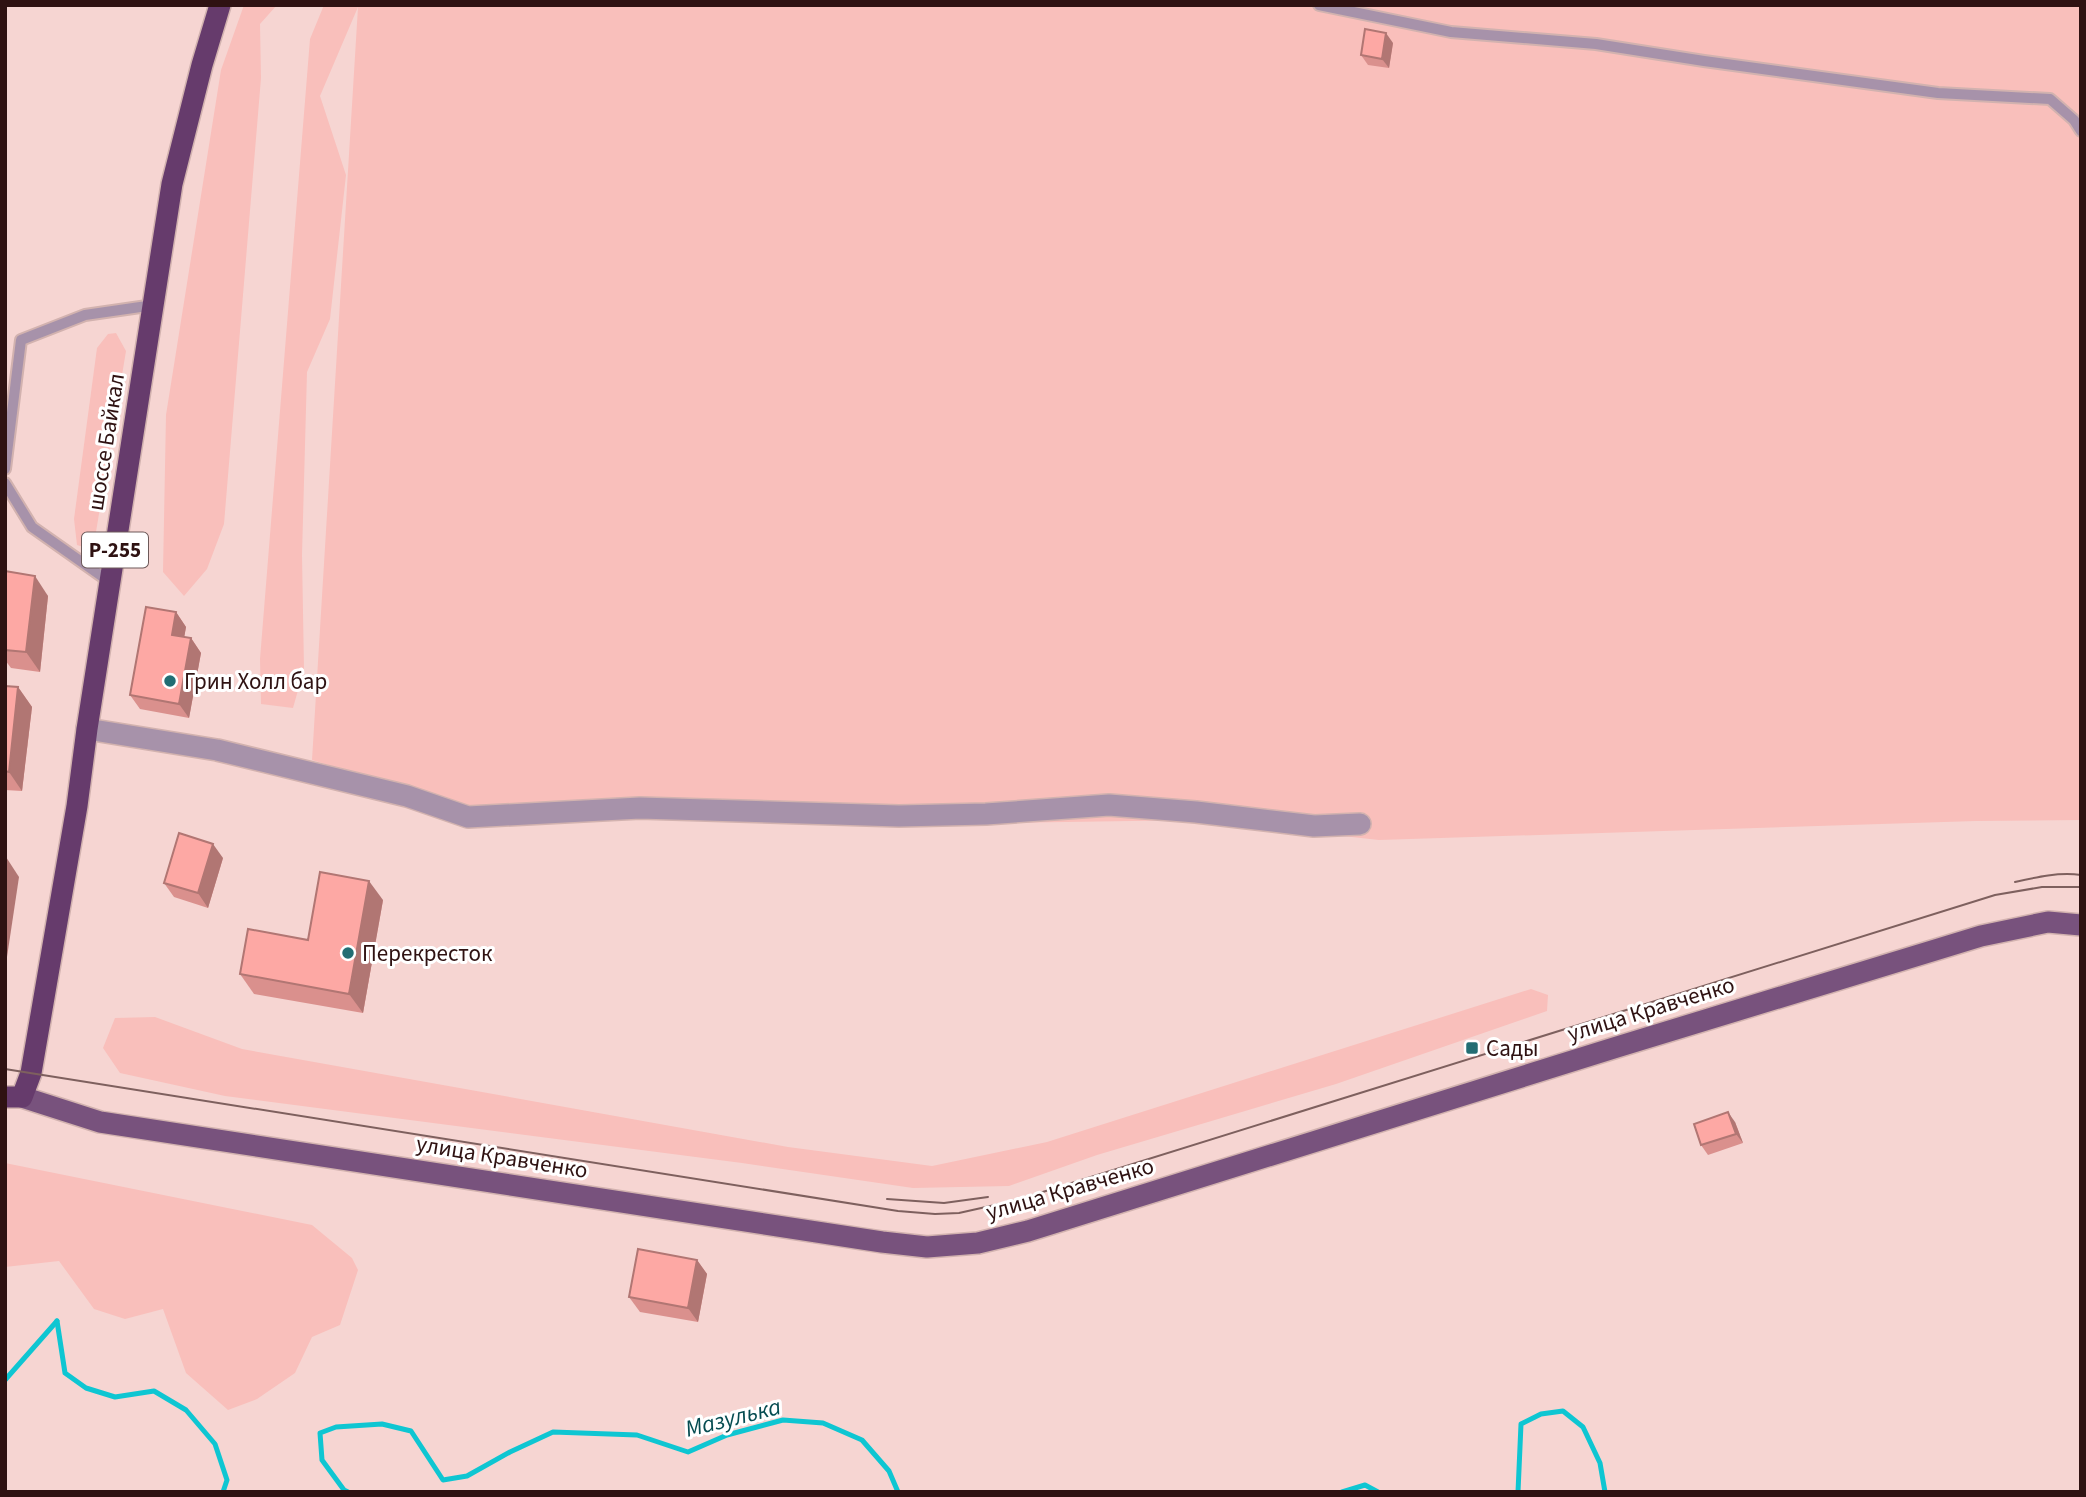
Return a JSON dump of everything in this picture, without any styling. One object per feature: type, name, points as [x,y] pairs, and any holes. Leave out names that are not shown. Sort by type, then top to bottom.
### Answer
[{"type":"highway","name":"шоссе Байкал","points":[[14,1097],[31,1073],[77,806],[172,184],[220,5]]},
{"type":"main road","name":"улица Кравченко","points":[[14,1097],[100,1122],[883,1242],[928,1247],[953,1245],[1028,1231],[1981,936],[2048,922],[2081,925]]},
{"type":"street","points":[[87,729],[217,750],[407,796],[468,817],[640,808],[899,816],[986,814],[1109,805],[1314,826],[1360,824]]},
{"type":"lane","points":[[1319,5],[1451,32],[1597,44],[1713,63],[1938,93],[2050,99],[2074,120],[2081,131]]},
{"type":"lane","points":[[5,469],[21,340],[85,315],[154,305]]},
{"type":"lane","points":[[5,483],[32,527],[110,582]]},
{"type":"shaded area","points":[[244,5],[277,5],[260,24],[261,78],[224,524],[207,569],[184,596],[163,572],[166,415],[221,70]]},
{"type":"shaded area","points":[[324,5],[2081,5],[2081,820],[1379,840],[1198,820],[863,825],[478,811],[312,760],[358,7],[320,96],[346,175],[330,319],[307,372],[302,555],[304,669],[293,708],[261,704],[260,659],[310,39]]},
{"type":"shaded area","points":[[116,333],[126,351],[93,550],[77,545],[74,519],[97,348],[108,334]]},
{"type":"shaded area","points":[[1531,989],[1548,995],[1547,1011],[1336,1084],[1097,1155],[1009,1186],[913,1188],[742,1163],[225,1096],[120,1073],[103,1048],[115,1018],[155,1017],[242,1049],[788,1147],[932,1166],[1047,1142]]},
{"type":"shaded area","points":[[5,1163],[312,1225],[352,1258],[358,1270],[340,1325],[312,1337],[295,1373],[257,1399],[228,1410],[186,1373],[163,1309],[125,1319],[94,1309],[59,1261],[5,1267]]},
{"type":"building","points":[[1365,29],[1386,33],[1382,59],[1361,55]]},
{"type":"building","points":[[5,571],[35,576],[26,652],[5,650]]},
{"type":"building","name":"Грин Холл бар","points":[[146,607],[176,612],[172,635],[191,638],[179,704],[130,695]]},
{"type":"building","points":[[5,686],[18,687],[9,772],[5,771]]},
{"type":"building","points":[[179,833],[213,844],[198,893],[164,883]]},
{"type":"building","points":[[320,872],[369,881],[349,994],[240,974],[248,929],[308,940]]},
{"type":"building","points":[[1728,1112],[1736,1134],[1701,1145],[1694,1124]]},
{"type":"building","points":[[638,1249],[697,1260],[688,1308],[629,1297]]},
{"type":"waterway","name":"Мазулька","points":[[57,1321],[65,1373],[86,1388],[115,1397],[154,1391],[186,1410],[215,1444],[227,1480],[223,1492]]},
{"type":"waterway","name":"Мазулька","points":[[5,1380],[57,1321]]},
{"type":"waterway","name":"Мазулька","points":[[1518,1492],[1521,1424],[1541,1414],[1563,1411],[1583,1427],[1600,1463],[1605,1492]]},
{"type":"waterway","name":"Мазулька","points":[[348,1492],[322,1460],[320,1433],[336,1427],[382,1424],[411,1431],[443,1480],[467,1476],[553,1432],[637,1435],[688,1452],[727,1435],[783,1420],[823,1423],[862,1440],[889,1471],[898,1492]]},
{"type":"waterway","name":"Мазулька","points":[[1342,1492],[1365,1485],[1378,1492]]},
{"type":"tram line","points":[[2015,882],[2056,875],[2081,875]]},
{"type":"tram line","points":[[5,1069],[898,1211],[959,1213],[1017,1200],[1995,895],[2042,887],[2081,887]]},
{"type":"tram line","points":[[887,1199],[944,1203],[988,1197]]},
{"type":"place","name":"Грин Холл бар","points":[[170,681]]},
{"type":"place","name":"Перекресток","points":[[348,953]]},
{"type":"place","name":"Сады","points":[[1472,1048]]}]
